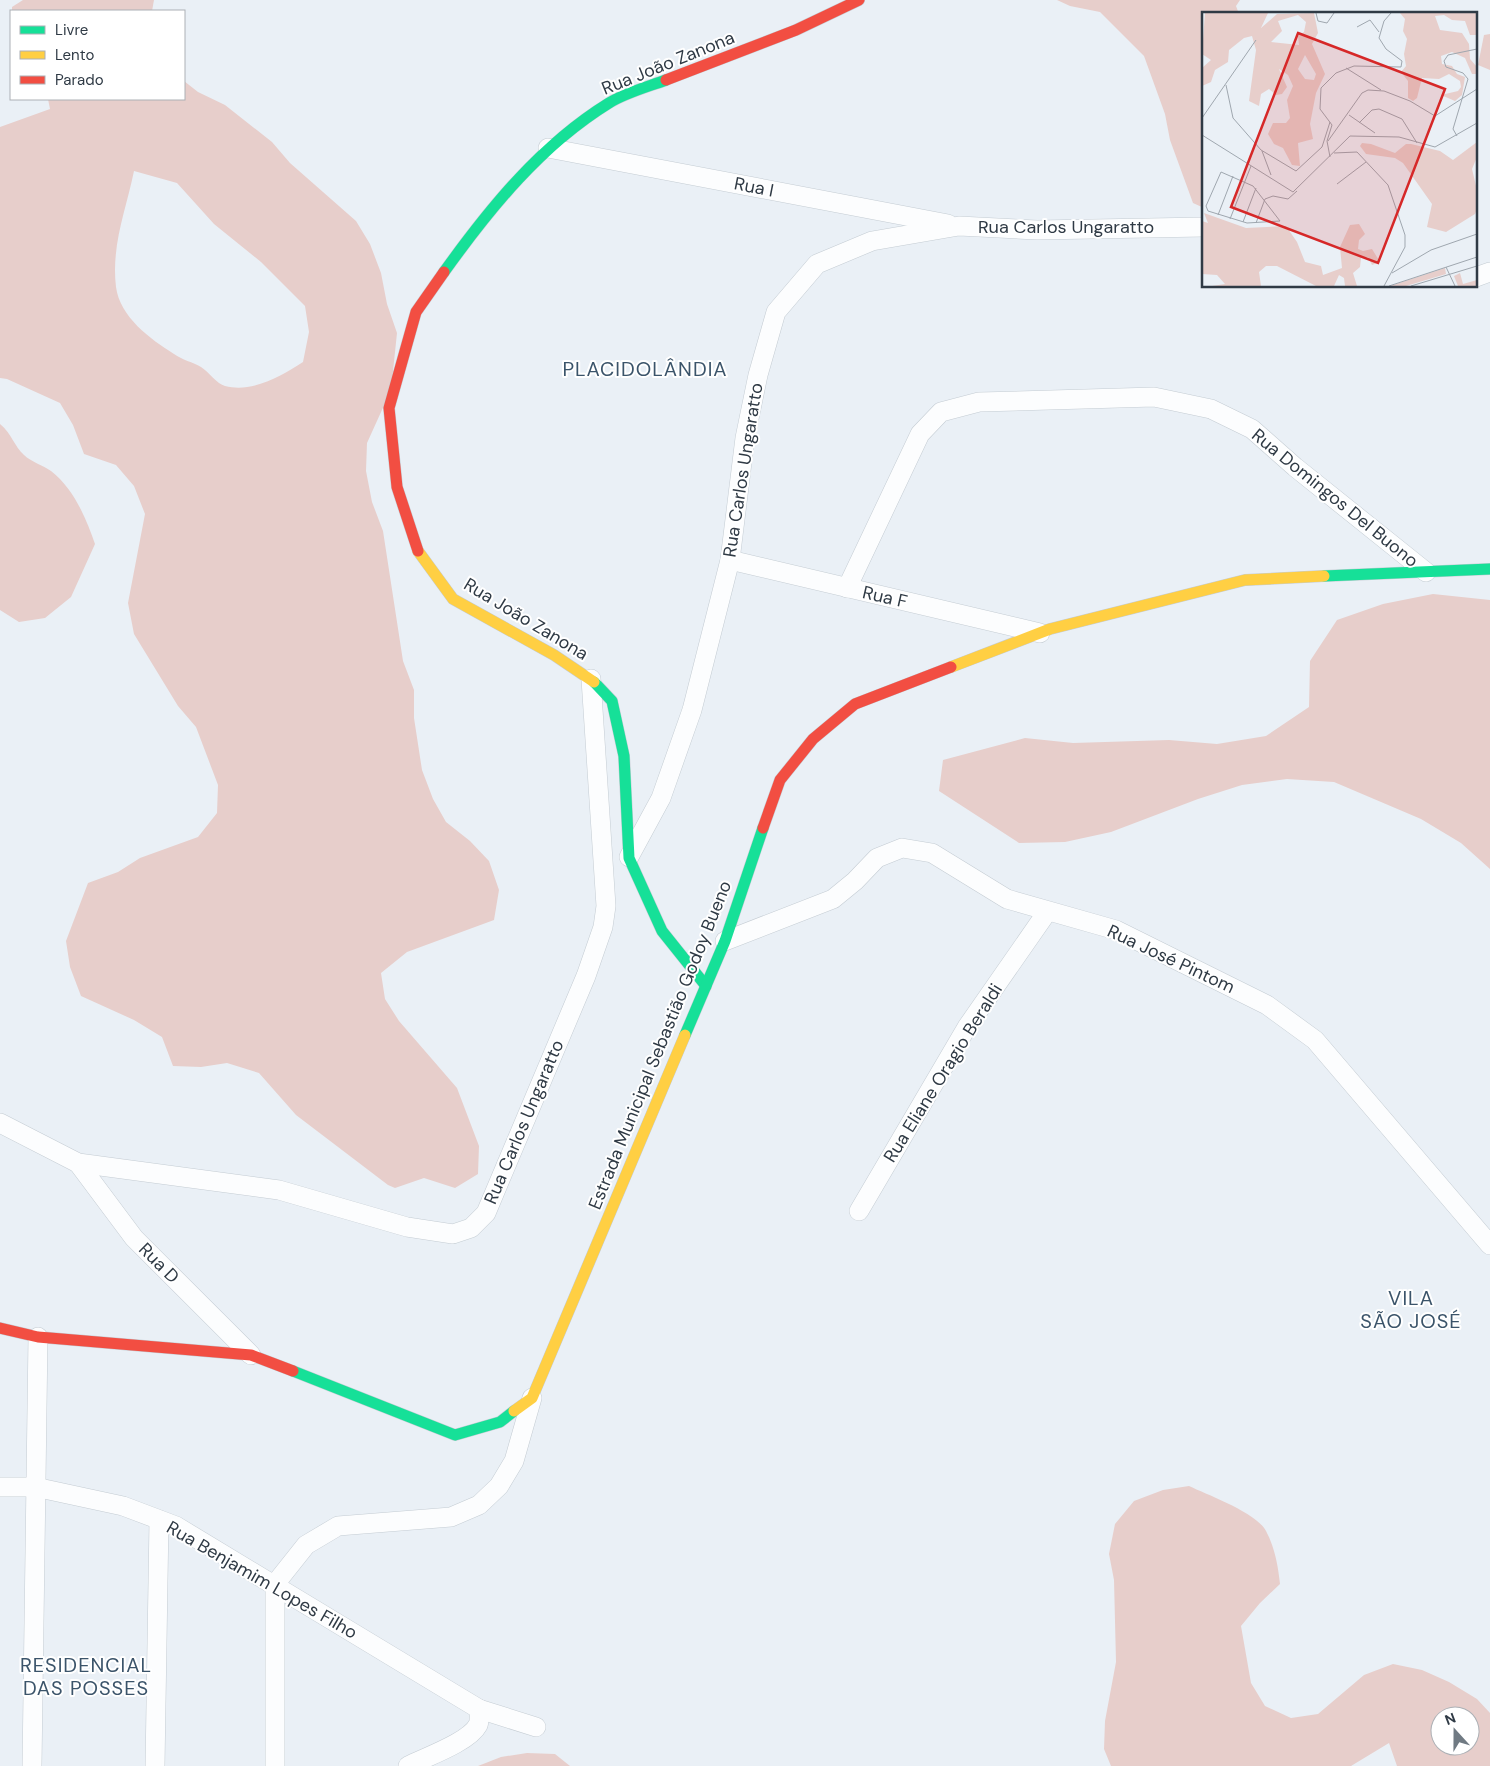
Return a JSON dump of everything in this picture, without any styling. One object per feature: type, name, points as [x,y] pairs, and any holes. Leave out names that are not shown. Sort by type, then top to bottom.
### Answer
[{"type":"street","name":"Rua João Zanona","points":[[706,986],[662,931],[629,858],[624,756],[612,701],[591,679],[554,655],[453,599],[415,547],[397,486],[389,408],[416,312],[478,224],[548,148],[610,102],[796,30],[859,0]]},
{"type":"street","name":"Rua I","points":[[548,148],[959,226]]},
{"type":"street","name":"Rua Carlos Ungaratto","points":[[629,858],[661,798],[692,710],[730,560],[745,438],[758,375],[776,312],[817,264],[872,241],[959,226],[1037,230],[1202,226]]},
{"type":"street","points":[[1478,276],[1490,272]]},
{"type":"street","name":"Rua Domingos Del Buono","points":[[847,588],[920,434],[941,412],[979,402],[1154,397],[1211,409],[1252,429],[1295,467],[1426,572]]},
{"type":"street","name":"Rua F","points":[[730,560],[1040,633]]},
{"type":"street","name":"Estrada Municipal Sebastião Godoy Bueno","points":[[532,1398],[725,941],[780,780],[813,738],[855,704],[1040,633],[1245,580],[1490,569]]},
{"type":"street","name":"Rua Carlos Ungaratto","points":[[0,1123],[78,1163],[279,1190],[407,1228],[453,1234],[471,1228],[486,1213],[586,976],[603,927],[606,906],[591,679]]},
{"type":"street","name":"Rua José Pintom","points":[[725,941],[833,899],[855,881],[877,858],[902,848],[932,853],[1007,899],[1047,912],[1116,930],[1267,1005],[1315,1040],[1490,1245]]},
{"type":"street","name":"Rua Eliane Oragio Beraldi","points":[[859,1211],[967,1027],[1047,912]]},
{"type":"street","name":"Rua D","points":[[78,1163],[134,1238],[251,1355]]},
{"type":"street","points":[[0,1328],[38,1337],[251,1355],[455,1435],[500,1422],[532,1398]]},
{"type":"street","points":[[32,1766],[38,1337]]},
{"type":"street","points":[[276,1766],[275,1584],[306,1545],[338,1526],[450,1516],[479,1505],[499,1486],[514,1461],[532,1398]]},
{"type":"street","name":"Rua Benjamim Lopes Filho","points":[[0,1487],[35,1487],[123,1506],[176,1526],[275,1584],[479,1709],[536,1728]]},
{"type":"street","points":[[155,1766],[158,1520]]},
{"type":"street","points":[[408,1766],[461,1740],[474,1730],[479,1723],[479,1709]]},
{"type":"shaded area","points":[[23,0],[154,0],[152,10],[12,10],[12,7]]},
{"type":"shaded area","points":[[1057,0],[1240,0],[1236,6],[1238,12],[1202,12],[1202,207],[1193,203],[1170,140],[1165,114],[1144,56],[1100,12],[1070,6]]},
{"type":"shaded area","points":[[1490,34],[1490,70],[1478,65],[1484,35]]},
{"type":"shaded area","points":[[185,82],[198,92],[225,105],[272,142],[290,163],[356,221],[370,244],[381,273],[387,304],[397,333],[391,390],[367,443],[366,471],[372,502],[383,531],[403,661],[414,690],[414,718],[422,770],[433,799],[446,822],[470,841],[489,861],[499,890],[494,920],[407,952],[381,973],[385,999],[399,1021],[457,1088],[479,1146],[478,1174],[455,1188],[424,1178],[395,1188],[388,1185],[296,1115],[259,1073],[227,1063],[201,1067],[173,1066],[162,1037],[134,1020],[81,996],[70,967],[66,941],[88,883],[118,872],[140,858],[198,837],[217,813],[218,785],[196,727],[178,706],[134,634],[128,603],[145,514],[134,486],[116,465],[84,454],[73,425],[60,403],[7,379],[0,378],[0,127],[50,109],[48,100],[185,100]],"holes":[[[134,171],[177,183],[214,224],[261,262],[305,306],[309,332],[303,362],[276,378],[256,385],[235,388],[225,386],[201,367],[177,356],[155,341],[138,326],[123,308],[116,287],[117,243]]]},
{"type":"shaded area","points":[[0,424],[24,455],[51,471],[66,486],[73,495],[88,524],[95,544],[71,597],[45,618],[19,622],[0,610]]},
{"type":"shaded area","points":[[1433,594],[1490,600],[1490,869],[1461,843],[1421,819],[1334,782],[1287,779],[1242,785],[1198,799],[1111,832],[1065,842],[1019,843],[939,791],[943,760],[1025,738],[1073,743],[1169,740],[1217,744],[1266,736],[1309,707],[1310,661],[1337,620],[1383,604]]},
{"type":"shaded area","points":[[1189,1486],[1243,1511],[1261,1524],[1266,1531],[1276,1557],[1280,1584],[1260,1603],[1241,1626],[1251,1683],[1265,1706],[1291,1718],[1318,1714],[1364,1675],[1393,1664],[1422,1670],[1449,1682],[1477,1699],[1490,1713],[1490,1766],[1397,1766],[1389,1743],[1351,1766],[1111,1766],[1104,1749],[1105,1721],[1116,1662],[1114,1580],[1109,1554],[1115,1524],[1134,1501],[1163,1490]]},
{"type":"shaded area","points":[[527,1753],[555,1754],[570,1766],[478,1766],[501,1757]]},
{"type":"traffic: fast","points":[[444,272],[498,201],[561,138],[615,99],[666,80]]},
{"type":"traffic: fast","points":[[1324,576],[1490,569]]},
{"type":"traffic: fast","points":[[594,682],[612,701],[624,756],[629,858],[662,931],[706,986]]},
{"type":"traffic: fast","points":[[685,1035],[725,941],[763,828]]},
{"type":"traffic: fast","points":[[293,1371],[455,1435],[500,1422],[514,1411]]},
{"type":"traffic: slow","points":[[418,551],[453,599],[554,655],[594,682]]},
{"type":"traffic: slow","points":[[951,667],[1050,629],[1245,580],[1324,576]]},
{"type":"traffic: slow","points":[[514,1411],[532,1398],[685,1035]]},
{"type":"traffic: jam","points":[[666,80],[796,30],[859,0]]},
{"type":"traffic: jam","points":[[418,551],[397,487],[389,408],[416,312],[444,272]]},
{"type":"traffic: jam","points":[[763,828],[780,780],[813,739],[855,704],[951,667]]},
{"type":"traffic: jam","points":[[0,1328],[38,1337],[251,1355],[293,1371]]},
{"type":"district","name":"PLACIDOLÂNDIA","points":[[645,369]]},
{"type":"district","name":"VILA SÃO JOSÉ","points":[[1411,1310]]},
{"type":"district","name":"RESIDENCIAL DAS POSSES","points":[[86,1676]]}]
